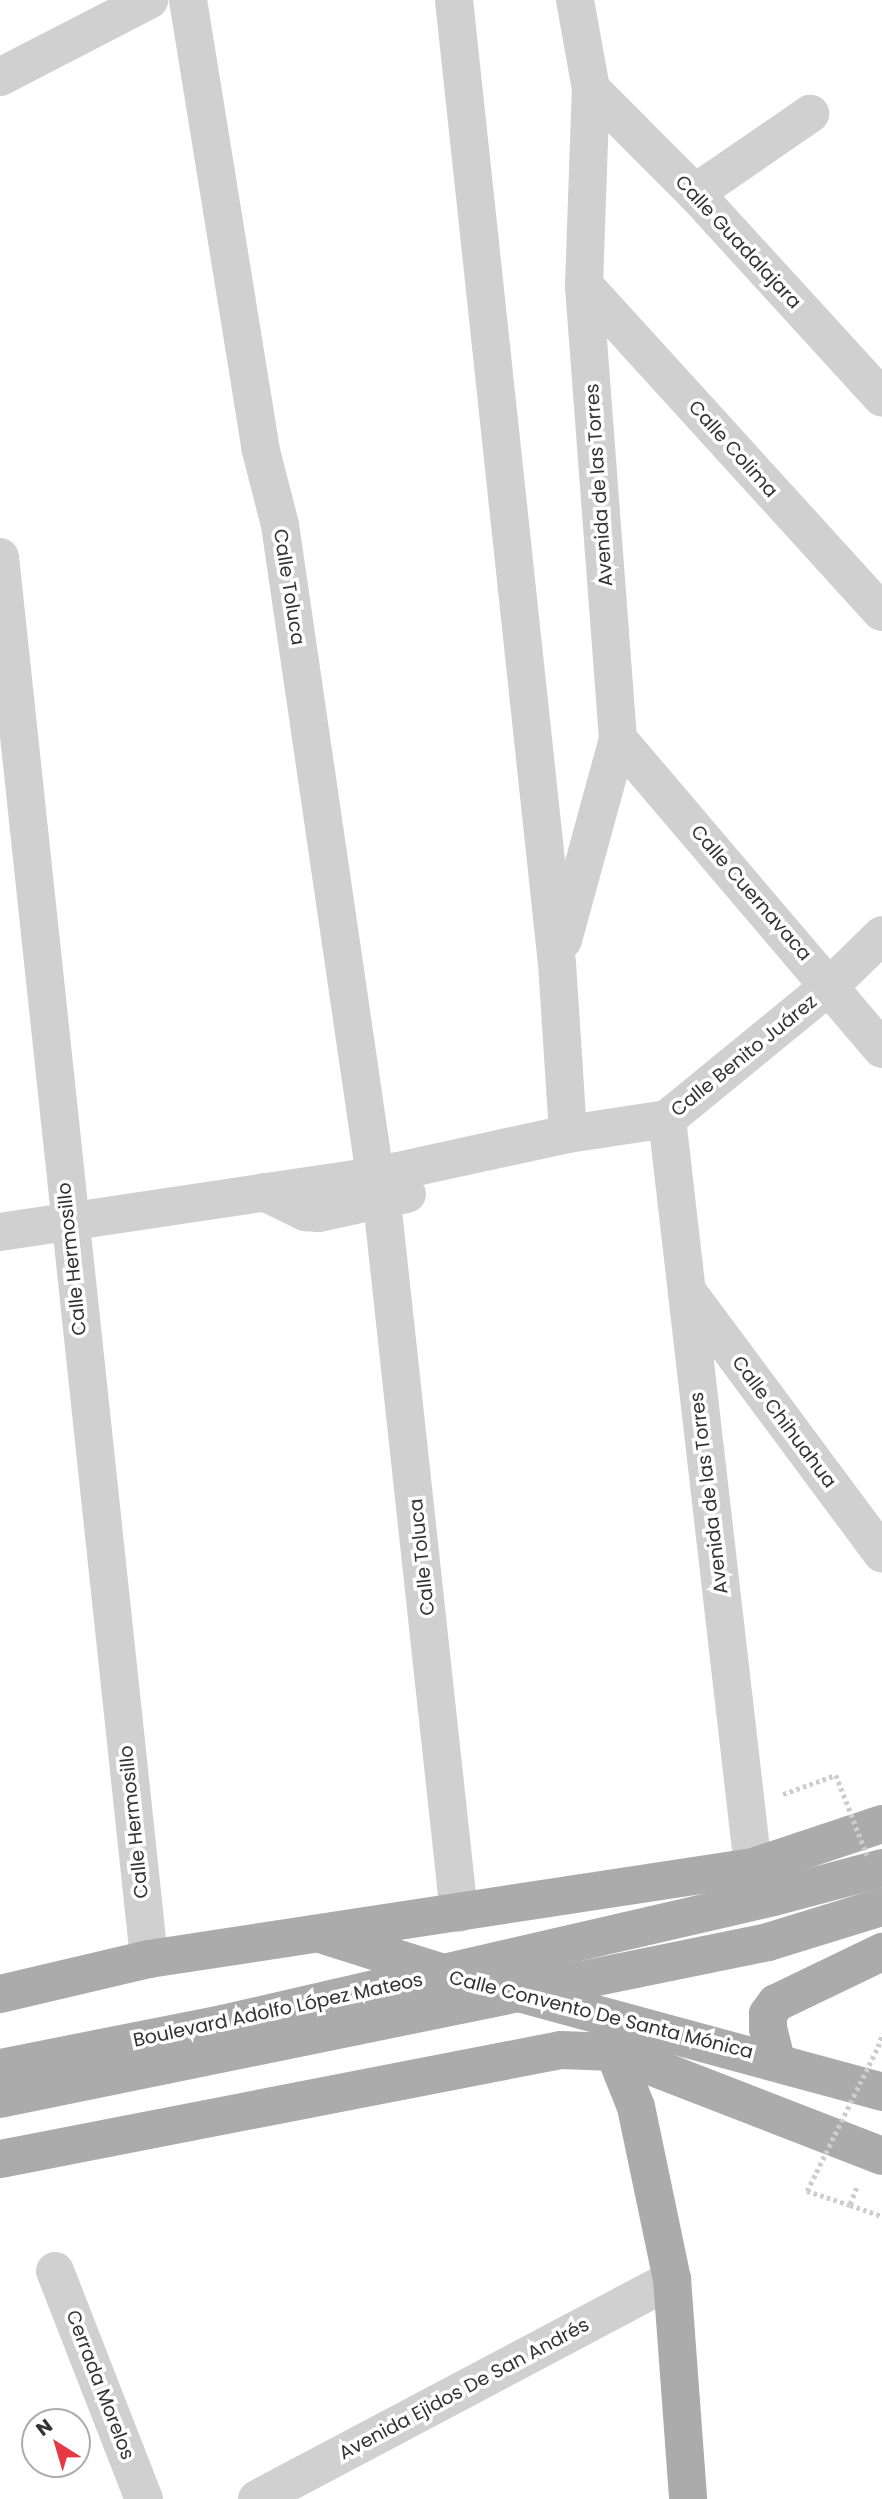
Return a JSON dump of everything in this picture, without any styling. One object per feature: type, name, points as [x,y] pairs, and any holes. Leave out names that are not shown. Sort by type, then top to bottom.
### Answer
[{"type":"main road","points":[[0,1994],[149,1959],[877,1849]]},
{"type":"main road","name":"Boulevard Adolfo López Mateos","points":[[0,2068],[222,2024],[774,1897],[877,1849]]},
{"type":"main road","name":"Boulevard Adolfo López Mateos","points":[[0,2099],[768,1942],[882,1907]]},
{"type":"main road","name":"Calle Convento De Santa Mónica","points":[[321,1934],[436,1972],[776,2060],[882,2092]]},
{"type":"main road","points":[[776,2060],[768,2029],[768,2014],[776,2003],[882,1952]]},
{"type":"main road","points":[[0,2159],[561,2050],[614,2052],[636,2108],[671,2279],[688,2499]]},
{"type":"main road","name":"Calle Convento De Santa Mónica","points":[[614,2052],[882,2156]]},
{"type":"street","points":[[0,77],[149,0]]},
{"type":"street","name":"Calle Toluca","points":[[188,0],[260,447],[280,526],[379,1189],[456,1852],[459,1913]]},
{"type":"street","name":"Avenida de las Torres","points":[[454,0],[557,963],[568,1134]]},
{"type":"street","name":"Avenida de las Torres","points":[[557,963],[618,739],[584,285],[591,89],[575,0]]},
{"type":"street","name":"Calle Guadalajara","points":[[591,89],[695,193],[882,398]]},
{"type":"street","points":[[695,193],[810,114]]},
{"type":"street","name":"Calle Colima","points":[[584,285],[882,612]]},
{"type":"street","name":"Calle Hermosillo","points":[[0,557],[68,1220],[149,1959]]},
{"type":"street","name":"Calle Cuernavaca","points":[[618,739],[831,985],[882,1049]]},
{"type":"street","name":"Calle Benito Juárez","points":[[0,1232],[264,1192],[379,1189],[460,1157],[568,1134],[667,1119],[831,985],[882,934]]},
{"type":"street","name":"Avenida de las Torres","points":[[667,1119],[753,1867]]},
{"type":"street","name":"Calle Chihuahua","points":[[686,1289],[882,1554]]},
{"type":"street","name":"Cerrada Morelos","points":[[55,2271],[144,2499]]},
{"type":"street","name":"Avenida Ejidos De San Andrés","points":[[257,2499],[671,2279]]},
{"type":"path","points":[[782,1794],[836,1774],[877,1849]]},
{"type":"path","points":[[850,2205],[807,2191],[882,2034]]}]
